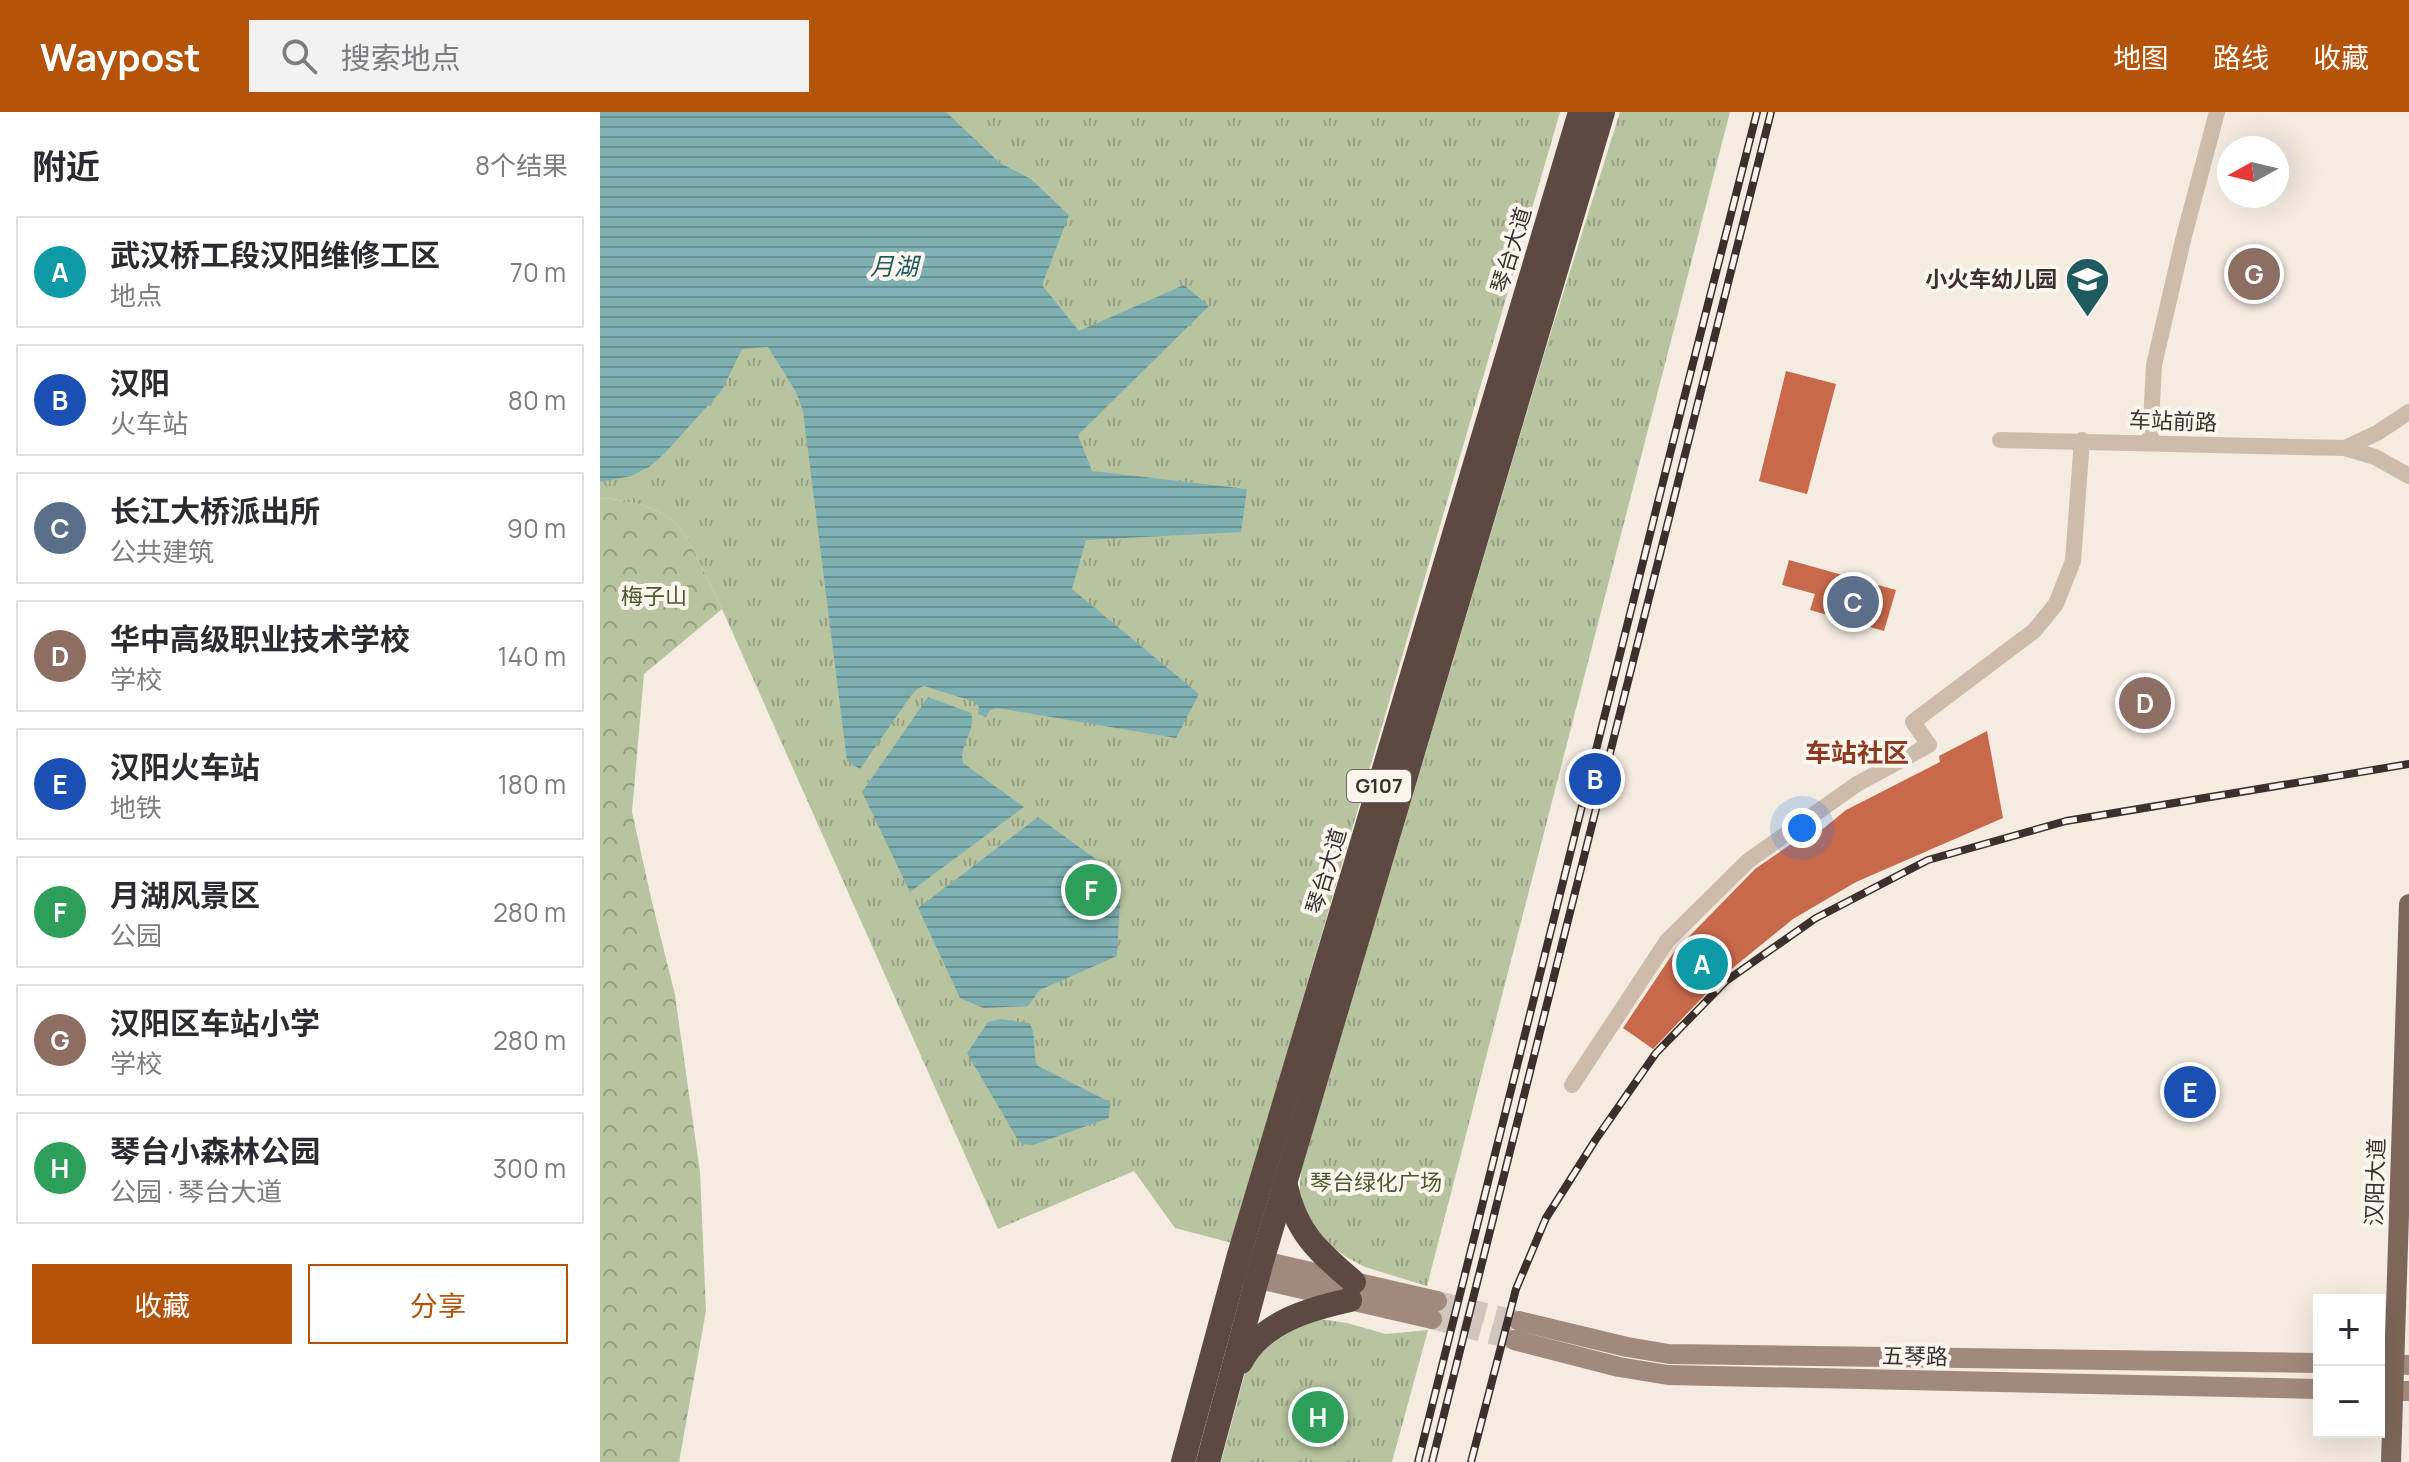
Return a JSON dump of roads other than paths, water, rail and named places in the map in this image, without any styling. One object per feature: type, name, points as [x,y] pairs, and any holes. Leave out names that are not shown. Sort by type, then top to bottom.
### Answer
[{"type":"highway","name":"琴台大道","points":[[1183,1462],[1248,1267],[1580,112]]},
{"type":"highway","name":"琴台大道","points":[[1208,1462],[1228,1385],[1248,1267],[1286,1184],[1603,112]]},
{"type":"highway","points":[[1228,1385],[1252,1345],[1266,1332],[1352,1291],[1305,1235],[1293,1212],[1286,1184]]},
{"type":"main road","name":"汉阳大道","points":[[2391,1462],[2409,904]]},
{"type":"main road","points":[[1248,1267],[1435,1310]]},
{"type":"main road","name":"五琴路","points":[[2313,1363],[1669,1354],[1517,1330],[1627,1369],[1668,1375],[2313,1389]]},
{"type":"street","points":[[2150,442],[2154,365],[2217,112]]},
{"type":"street","points":[[2345,448],[2377,433],[2409,412]]},
{"type":"street","name":"车站前路","points":[[2000,440],[2345,448]]},
{"type":"street","points":[[1572,1085],[1667,941],[1748,861],[1857,784],[1929,745],[1913,722],[2034,631],[2056,604],[2073,561],[2082,440]]},
{"type":"street","points":[[2345,448],[2375,457],[2409,476]]},
{"type":"water","name":"月湖","points":[[600,112],[946,112],[1000,163],[1031,179],[1069,215],[1042,285],[1079,331],[1184,285],[1209,306],[1078,435],[1092,471],[1247,489],[1241,532],[1086,540],[1072,589],[1199,694],[1176,738],[997,708],[990,710],[986,717],[978,714],[979,707],[975,702],[924,686],[910,697],[860,769],[847,761],[803,411],[796,392],[768,347],[742,349],[722,390],[649,467],[631,476],[600,482]]},
{"type":"water","points":[[928,697],[971,713],[972,726],[963,750],[963,763],[1024,807],[910,892],[862,792]]},
{"type":"water","points":[[1038,817],[1119,876],[1117,956],[1040,990],[1028,1006],[983,1008],[960,998],[918,908]]},
{"type":"water","points":[[1000,1019],[1029,1023],[1038,1066],[1110,1102],[1109,1118],[1033,1145],[1022,1144],[967,1053],[988,1022]]},
{"type":"tunnel","points":[[1437,1301],[1519,1321]]},
{"type":"tunnel","points":[[1432,1319],[1514,1340]]},
{"type":"railway","points":[[1418,1462],[1757,112]]},
{"type":"railway","points":[[1432,1462],[1771,112]]},
{"type":"railway","points":[[1471,1462],[1516,1289],[1546,1218],[1656,1053],[1726,981],[1816,918],[1928,860],[2066,821],[2409,764]]},
{"type":"place","name":"汉阳区车站小学","points":[[2254,274]]},
{"type":"place","name":"小火车幼儿园","points":[[2088,318]]},
{"type":"place","name":"长江大桥派出所","points":[[1853,602]]},
{"type":"place","name":"华中高级职业技术学校","points":[[2145,703]]},
{"type":"place","name":"汉阳","points":[[1595,779]]},
{"type":"place","name":"月湖风景区","points":[[1091,890]]},
{"type":"place","name":"武汉桥工段汉阳维修工区","points":[[1702,964]]},
{"type":"place","name":"汉阳火车站","points":[[2190,1092]]},
{"type":"place","name":"琴台小森林公园","points":[[1318,1417]]},
{"type":"district","name":"车站社区","points":[[1857,753]]},
{"type":"park label","name":"梅子山","points":[[654,596]]},
{"type":"park label","name":"琴台绿化广场","points":[[1376,1182]]}]
